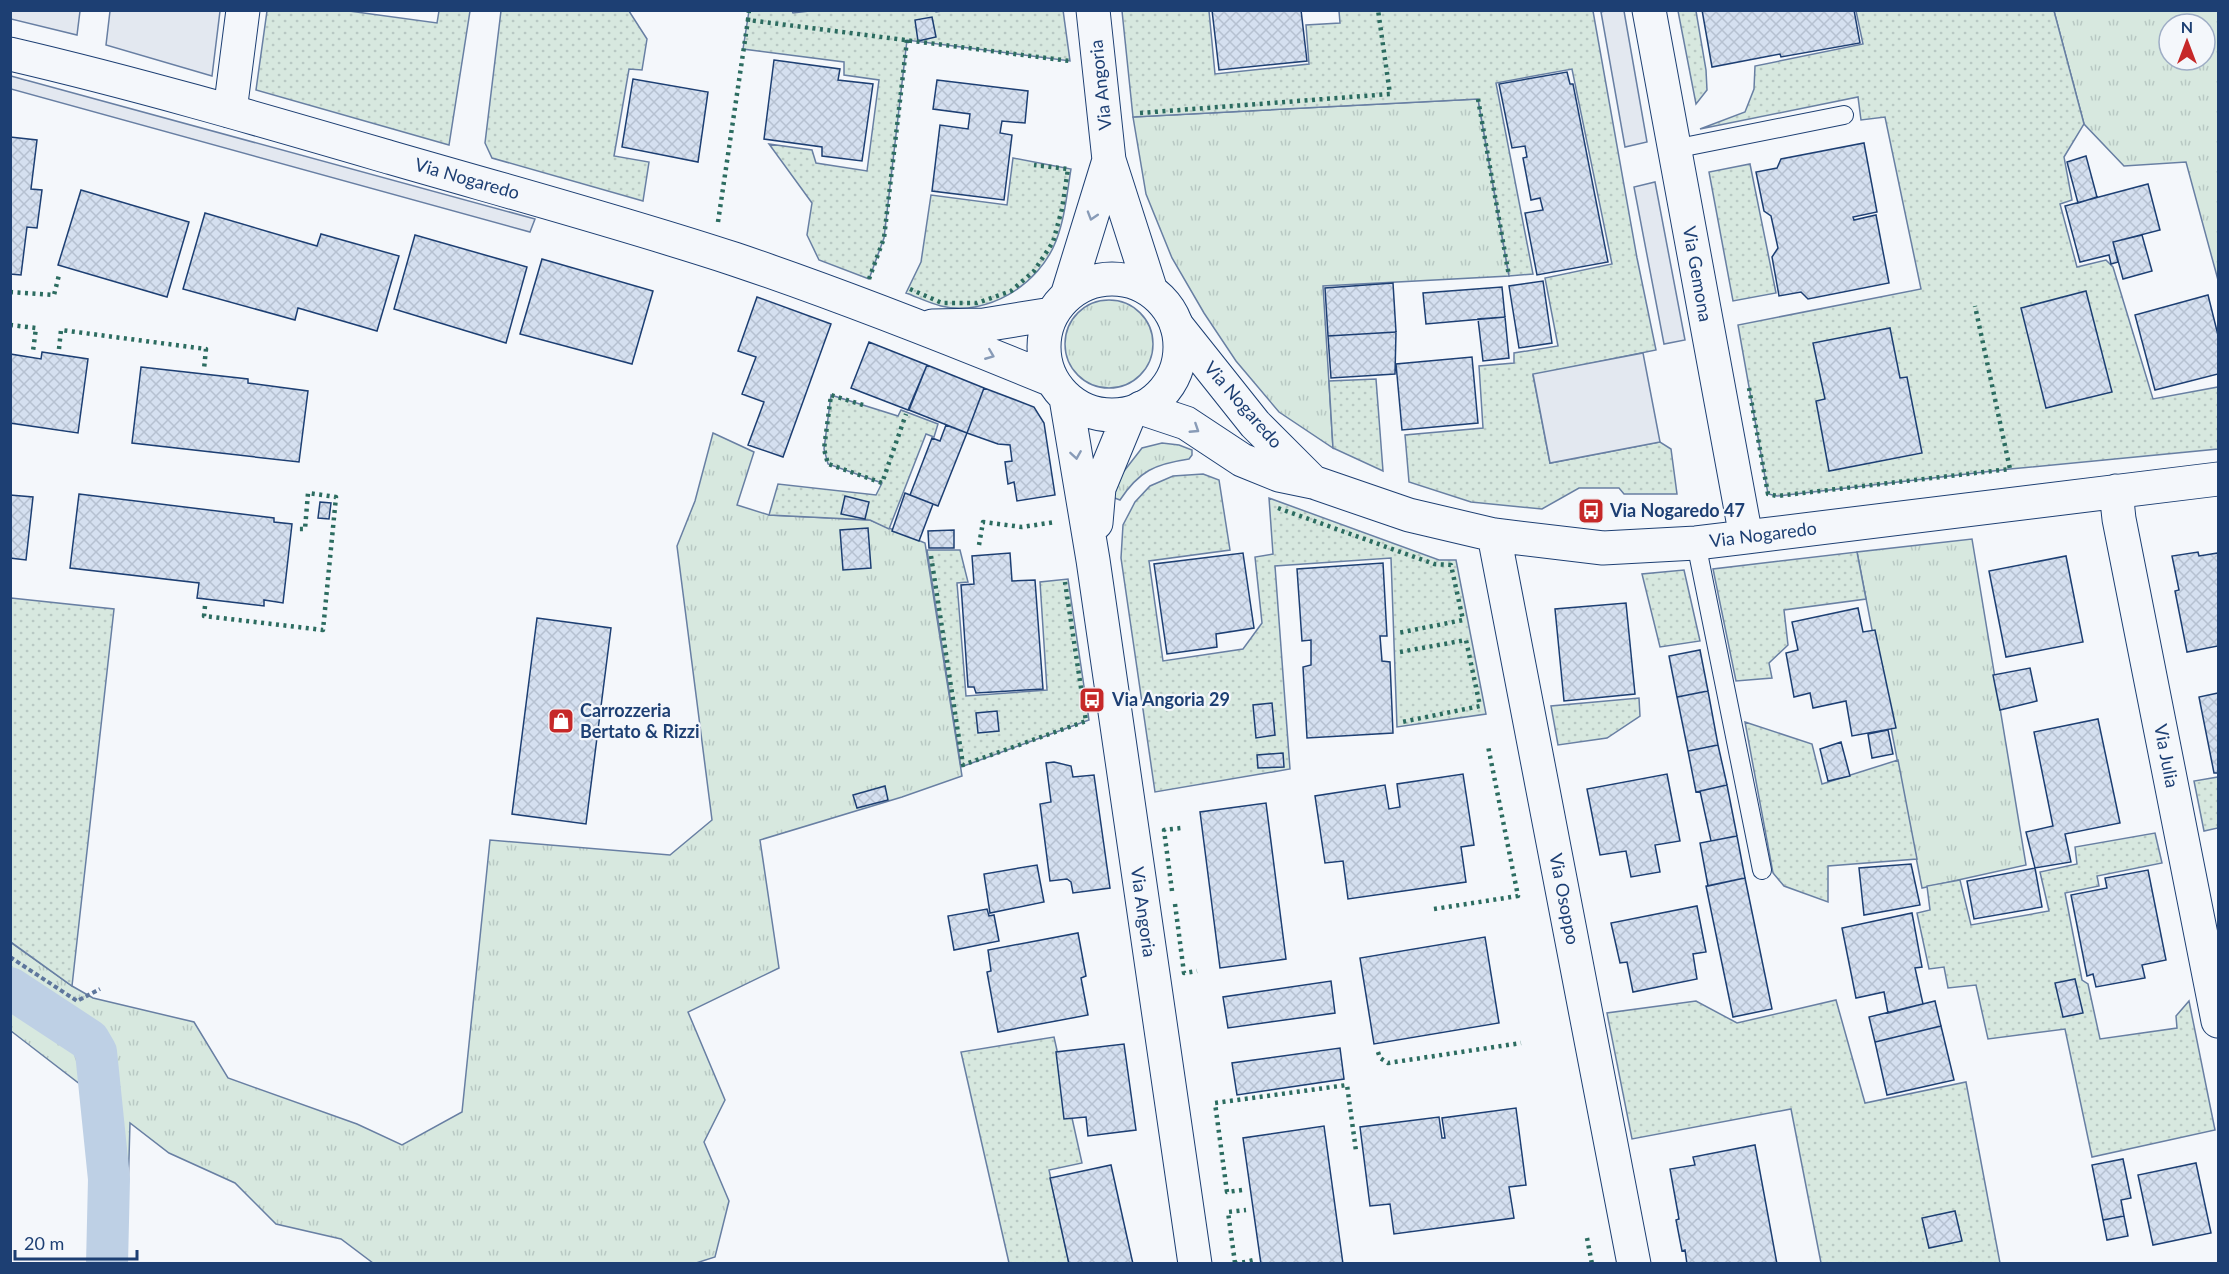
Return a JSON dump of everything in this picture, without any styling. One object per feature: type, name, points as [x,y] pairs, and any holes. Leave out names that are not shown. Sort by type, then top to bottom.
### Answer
[{"type":"street","points":[[230,111],[243,10]]},
{"type":"street","name":"Via Angoria","points":[[1093,10],[1109,160],[1151,291]]},
{"type":"street","name":"Via Gemona","points":[[1649,10],[1746,537]]},
{"type":"street","name":"Via Nogaredo","points":[[10,54],[230,111],[734,259],[916,326],[1059,389]]},
{"type":"street","name":"Via Angoria","points":[[1060,305],[1109,160]]},
{"type":"street","points":[[1109,279],[1131,281],[1151,291],[1167,306],[1177,326],[1180,347],[1177,369],[1166,389],[1150,404],[1136,410],[1108,415],[1085,410],[1059,389],[1044,358],[1044,335],[1060,305],[1086,284],[1109,279]]},
{"type":"street","name":"Via Nogaredo","points":[[916,326],[984,325],[1060,305]]},
{"type":"street","name":"Via Nogaredo","points":[[1177,326],[1255,424],[1313,482]]},
{"type":"street","name":"Via Angoria","points":[[1059,389],[1093,560],[1195,1263]]},
{"type":"street","name":"Via Nogaredo","points":[[1136,410],[1186,423],[1242,460],[1279,475],[1313,482],[1409,515],[1494,535],[1603,548],[1696,543],[2218,479]]},
{"type":"street","name":"Via Angoria","points":[[1093,560],[1100,488],[1136,410]]},
{"type":"street","name":"Via Julia","points":[[2116,491],[2218,1021]]},
{"type":"street","name":"Via Osoppo","points":[[1494,535],[1634,1263]]},
{"type":"lane","points":[[1674,149],[1844,115]]},
{"type":"lane","points":[[1696,543],[1762,870]]},
{"type":"path","points":[[10,957],[77,1001],[100,988]]},
{"type":"green space","points":[[818,10],[935,10],[936,12],[1063,10],[1070,61],[907,40],[884,238],[869,279],[819,260],[807,235],[812,203],[769,144],[812,150],[816,163],[867,171],[879,80],[844,75],[844,62],[743,49],[749,11],[792,11],[793,13]]},
{"type":"green space","points":[[267,11],[349,11],[437,23],[439,11],[470,11],[449,145],[256,90]]},
{"type":"green space","points":[[501,11],[629,11],[647,39],[642,70],[629,69],[614,156],[649,162],[643,201],[492,158],[485,143]]},
{"type":"green space","points":[[1122,11],[1209,11],[1215,74],[1309,64],[1306,25],[1340,23],[1339,11],[1593,11],[1637,258],[1656,350],[1533,375],[1550,463],[1660,442],[1671,449],[1677,494],[1624,494],[1619,488],[1579,488],[1542,509],[1471,502],[1409,482],[1405,435],[1483,428],[1479,366],[1514,363],[1514,353],[1558,346],[1545,278],[1612,264],[1572,69],[1496,83],[1533,274],[1509,276],[1478,99],[1133,117]]},
{"type":"green space","points":[[1678,11],[1696,11],[1707,90],[1696,104]]},
{"type":"green space","points":[[1856,11],[2054,11],[2084,124],[2064,157],[2072,200],[2060,204],[2077,267],[2106,260],[2113,267],[2153,399],[2218,387],[2218,449],[2010,469],[1777,496],[1768,494],[1738,325],[1921,289],[1885,117],[1861,120],[1858,97],[1700,129],[1745,112],[1754,89],[1755,66],[1863,44]]},
{"type":"green space","points":[[2054,11],[2218,11],[2218,280],[2186,162],[2124,166],[2084,124]]},
{"type":"green space","points":[[1478,99],[1509,276],[1323,286],[1333,448],[1279,412],[1236,361],[1204,313],[1172,258],[1146,194],[1133,117]]},
{"type":"green space","points":[[1013,158],[1071,169],[1056,241],[1048,257],[1037,271],[1009,294],[976,307],[941,306],[906,293],[921,262],[931,195],[1007,205]]},
{"type":"green space","points":[[1750,164],[1776,293],[1733,301],[1709,172]]},
{"type":"green space","points":[[1109,300],[1126,304],[1140,313],[1149,327],[1153,344],[1149,361],[1140,375],[1126,384],[1109,388],[1092,384],[1078,375],[1069,361],[1065,344],[1069,327],[1078,313],[1092,304]]},
{"type":"green space","points":[[1376,379],[1383,471],[1333,448],[1329,381]]},
{"type":"green space","points":[[831,395],[898,416],[901,410],[938,424],[934,437],[926,434],[889,529],[870,520],[769,515],[778,484],[876,495],[882,483],[828,464],[824,449]]},
{"type":"green space","points":[[713,433],[754,452],[737,505],[769,515],[870,520],[925,543],[962,776],[902,797],[760,840],[779,968],[688,1012],[725,1100],[704,1142],[729,1201],[715,1257],[693,1264],[373,1263],[341,1239],[276,1224],[235,1183],[169,1153],[130,1123],[126,1263],[98,1263],[100,1167],[90,1092],[11,1031],[10,942],[93,998],[194,1022],[228,1078],[357,1124],[402,1145],[462,1112],[490,840],[670,855],[712,820],[677,546],[695,501]]},
{"type":"green space","points":[[1162,443],[1179,445],[1192,450],[1192,455],[1189,459],[1167,463],[1149,470],[1134,482],[1120,500],[1112,497],[1114,484],[1142,448]]},
{"type":"green space","points":[[1203,474],[1219,480],[1230,550],[1149,561],[1163,661],[1243,649],[1262,623],[1255,557],[1273,554],[1269,498],[1439,560],[1456,560],[1486,714],[1397,727],[1391,558],[1275,566],[1290,769],[1155,792],[1121,558],[1123,525],[1135,502],[1150,486],[1173,476]]},
{"type":"green space","points":[[1972,539],[2026,865],[1922,888],[1857,552]]},
{"type":"green space","points":[[927,550],[960,550],[968,582],[957,583],[966,696],[1047,690],[1040,582],[1068,579],[1089,720],[961,767]]},
{"type":"green space","points":[[1857,552],[1866,599],[1784,610],[1788,645],[1769,663],[1772,678],[1736,681],[1713,569]]},
{"type":"green space","points":[[1684,570],[1700,641],[1660,647],[1642,574]]},
{"type":"green space","points":[[11,598],[114,609],[72,986],[11,942]]},
{"type":"green space","points":[[1639,698],[1640,716],[1607,738],[1558,745],[1551,706]]},
{"type":"green space","points":[[1745,722],[1812,744],[1822,784],[1898,760],[1917,859],[1828,866],[1828,902],[1784,886],[1773,873]]},
{"type":"green space","points":[[2218,777],[2218,828],[2204,831],[2194,781]]},
{"type":"green space","points":[[2155,833],[2162,863],[2097,876],[2099,886],[2065,893],[2082,980],[2088,984],[2100,1039],[2177,1028],[2176,1016],[2189,1001],[2215,1130],[2092,1157],[2065,1029],[1988,1039],[1976,985],[1948,988],[1944,967],[1929,969],[1917,913],[1930,910],[1927,886],[1960,880],[1971,925],[2049,911],[2040,872],[2077,864],[2075,847]]},
{"type":"green space","points":[[1836,1000],[1865,1103],[1966,1082],[2000,1263],[1821,1263],[1791,1109],[1632,1139],[1607,1013],[1696,1001],[1737,1023]]},
{"type":"green space","points":[[1054,1037],[1082,1163],[1049,1170],[1069,1263],[1009,1263],[961,1052]]},
{"type":"shaded area","points":[[11,10],[80,11],[77,35],[11,19]]},
{"type":"shaded area","points":[[110,11],[220,11],[212,76],[106,45]]},
{"type":"shaded area","points":[[1624,11],[1647,142],[1625,147],[1601,12]]},
{"type":"shaded area","points":[[10,76],[535,219],[530,232],[11,89]]},
{"type":"shaded area","points":[[1655,182],[1685,340],[1664,344],[1634,187]]},
{"type":"shaded area","points":[[1643,353],[1660,442],[1550,463],[1533,374]]},
{"type":"building","points":[[1212,10],[1301,10],[1307,61],[1219,70]]},
{"type":"building","points":[[1702,10],[1854,10],[1860,43],[1781,57],[1780,54],[1712,67]]},
{"type":"building","points":[[932,17],[936,37],[918,41],[915,20]]},
{"type":"building","points":[[774,60],[840,69],[838,80],[873,84],[862,161],[822,156],[822,147],[764,139]]},
{"type":"building","points":[[1567,72],[1570,84],[1573,84],[1608,262],[1537,275],[1525,213],[1543,210],[1540,198],[1531,200],[1523,158],[1527,157],[1525,146],[1512,148],[1499,84]]},
{"type":"building","points":[[633,79],[708,92],[698,162],[622,147]]},
{"type":"building","points":[[937,80],[1028,91],[1025,123],[1002,121],[1000,133],[1012,135],[1004,200],[932,191],[940,125],[968,129],[970,114],[933,109]]},
{"type":"building","points":[[10,137],[37,140],[31,189],[42,190],[37,228],[27,227],[21,275],[10,274]]},
{"type":"building","points":[[1864,143],[1877,212],[1853,217],[1854,220],[1876,215],[1889,283],[1808,299],[1801,292],[1779,296],[1772,257],[1778,248],[1771,216],[1764,211],[1756,172],[1777,168],[1781,159]]},
{"type":"building","points":[[2086,156],[2097,197],[2078,203],[2067,162]]},
{"type":"building","points":[[2148,184],[2160,230],[2113,242],[2118,262],[2111,264],[2109,255],[2080,262],[2065,206]]},
{"type":"building","points":[[81,190],[189,222],[167,297],[58,265]]},
{"type":"building","points":[[205,213],[317,246],[321,234],[399,256],[377,331],[298,308],[295,320],[183,289]]},
{"type":"building","points":[[415,235],[527,267],[506,343],[394,309]]},
{"type":"building","points":[[2142,235],[2152,271],[2123,279],[2113,242]]},
{"type":"building","points":[[542,259],[653,291],[632,364],[520,334]]},
{"type":"building","points":[[1543,281],[1552,343],[1519,348],[1509,286]]},
{"type":"building","points":[[1393,283],[1396,332],[1328,336],[1325,288]]},
{"type":"building","points":[[1502,287],[1505,317],[1426,324],[1423,293]]},
{"type":"building","points":[[2086,291],[2112,392],[2046,408],[2021,308]]},
{"type":"building","points":[[2208,295],[2218,335],[2218,374],[2155,390],[2135,315]]},
{"type":"building","points":[[757,297],[831,324],[783,457],[748,445],[764,402],[742,394],[756,357],[738,351]]},
{"type":"building","points":[[1505,317],[1509,358],[1483,361],[1478,319]]},
{"type":"building","points":[[1890,328],[1900,378],[1907,377],[1922,453],[1829,471],[1816,401],[1825,399],[1813,343]]},
{"type":"building","points":[[1396,332],[1395,374],[1331,378],[1328,336]]},
{"type":"building","points":[[869,342],[927,365],[908,410],[851,388]]},
{"type":"building","points":[[42,352],[88,359],[78,433],[10,423],[10,354],[41,359]]},
{"type":"building","points":[[1472,357],[1478,423],[1402,430],[1396,364]]},
{"type":"building","points":[[927,365],[984,388],[967,433],[909,410]]},
{"type":"building","points":[[141,367],[248,379],[248,383],[308,391],[299,462],[132,443]]},
{"type":"building","points":[[984,388],[1034,407],[1044,423],[1055,495],[1017,501],[1014,482],[1008,484],[1005,462],[1012,461],[1010,445],[998,444],[967,433]]},
{"type":"building","points":[[946,425],[967,433],[938,506],[910,495],[932,438],[940,441]]},
{"type":"building","points":[[905,493],[933,504],[919,541],[892,531]]},
{"type":"building","points":[[79,494],[274,518],[274,522],[292,524],[283,603],[264,600],[264,606],[197,598],[199,583],[70,568]]},
{"type":"building","points":[[10,495],[33,497],[26,560],[10,558]]},
{"type":"building","points":[[845,496],[869,502],[865,519],[841,514]]},
{"type":"building","points":[[320,502],[331,503],[329,519],[318,518]]},
{"type":"building","points":[[868,528],[871,568],[843,570],[840,530]]},
{"type":"building","points":[[954,530],[954,548],[929,548],[928,531]]},
{"type":"building","points":[[2198,552],[2199,556],[2218,553],[2218,646],[2187,652],[2175,591],[2179,590],[2172,556]]},
{"type":"building","points":[[1010,553],[1012,581],[1035,580],[1043,689],[976,693],[974,687],[968,687],[961,585],[974,584],[972,556]]},
{"type":"building","points":[[1243,553],[1254,628],[1216,634],[1217,647],[1167,654],[1154,564]]},
{"type":"building","points":[[2066,556],[2083,642],[2006,657],[1989,571]]},
{"type":"building","points":[[1383,563],[1387,636],[1380,636],[1382,661],[1390,662],[1393,733],[1307,738],[1303,667],[1311,665],[1311,640],[1302,641],[1297,569]]},
{"type":"building","points":[[1626,603],[1635,694],[1564,701],[1555,609]]},
{"type":"building","points":[[1858,608],[1863,632],[1875,630],[1896,728],[1852,736],[1846,701],[1813,708],[1810,693],[1794,697],[1786,653],[1798,650],[1792,622]]},
{"type":"building","name":"Carrozzeria Bertato & Rizzi","points":[[537,618],[611,628],[586,824],[512,814]]},
{"type":"building","points":[[1700,650],[1708,691],[1677,697],[1669,656]]},
{"type":"building","points":[[2030,668],[2037,701],[2000,710],[1993,675]]},
{"type":"building","points":[[1708,691],[1718,745],[1688,751],[1677,697]]},
{"type":"building","points":[[2218,693],[2218,773],[2214,773],[2199,697]]},
{"type":"building","points":[[1272,703],[1275,735],[1256,738],[1253,705]]},
{"type":"building","points":[[997,711],[999,731],[978,733],[976,713]]},
{"type":"building","points":[[2098,719],[2120,823],[2065,834],[2071,862],[2035,868],[2026,832],[2053,826],[2034,732]]},
{"type":"building","points":[[1888,730],[1893,754],[1872,758],[1868,734]]},
{"type":"building","points":[[1841,742],[1850,776],[1828,781],[1820,749]]},
{"type":"building","points":[[1718,745],[1727,785],[1696,792],[1688,751]]},
{"type":"building","points":[[1283,753],[1284,767],[1258,768],[1257,755]]},
{"type":"building","points":[[1054,762],[1071,766],[1073,777],[1094,775],[1110,888],[1073,893],[1071,882],[1067,879],[1050,881],[1040,804],[1051,802],[1046,763]]},
{"type":"building","points":[[1463,774],[1474,845],[1461,847],[1466,882],[1348,899],[1343,861],[1325,863],[1315,796],[1385,785],[1389,809],[1400,807],[1397,784]]},
{"type":"building","points":[[1667,774],[1680,841],[1655,845],[1660,872],[1631,877],[1626,851],[1600,855],[1587,789]]},
{"type":"building","points":[[1727,785],[1737,836],[1711,841],[1700,791]]},
{"type":"building","points":[[885,786],[888,800],[857,808],[853,795]]},
{"type":"building","points":[[1266,803],[1286,959],[1220,968],[1200,812]]},
{"type":"building","points":[[1737,836],[1745,878],[1708,886],[1700,843]]},
{"type":"building","points":[[1911,864],[1920,905],[1864,915],[1859,868]]},
{"type":"building","points":[[1037,865],[1044,902],[990,913],[984,874]]},
{"type":"building","points":[[2035,868],[2042,907],[1974,919],[1967,881]]},
{"type":"building","points":[[2148,870],[2166,960],[2142,965],[2145,978],[2096,987],[2093,974],[2087,976],[2071,895],[2107,888],[2105,878]]},
{"type":"building","points":[[1745,878],[1772,1009],[1733,1017],[1706,886]]},
{"type":"building","points":[[1697,906],[1706,952],[1693,954],[1697,979],[1633,992],[1627,962],[1620,963],[1611,923]]},
{"type":"building","points":[[987,909],[989,916],[994,915],[999,941],[954,950],[948,916]]},
{"type":"building","points":[[1912,913],[1922,967],[1915,968],[1923,1004],[1888,1013],[1884,992],[1856,998],[1842,928]]},
{"type":"building","points":[[1078,933],[1086,976],[1081,978],[1088,1015],[998,1032],[987,972],[991,971],[988,950]]},
{"type":"building","points":[[1485,937],[1499,1023],[1374,1044],[1360,958]]},
{"type":"building","points":[[2075,979],[2083,1013],[2063,1017],[2055,983]]},
{"type":"building","points":[[1331,981],[1335,1013],[1228,1028],[1223,997]]},
{"type":"building","points":[[1935,1001],[1941,1026],[1875,1042],[1869,1017]]},
{"type":"building","points":[[1941,1026],[1954,1080],[1887,1095],[1875,1042]]},
{"type":"building","points":[[1124,1044],[1136,1130],[1088,1136],[1086,1117],[1064,1119],[1056,1052]]},
{"type":"building","points":[[1340,1048],[1344,1079],[1237,1095],[1232,1063]]},
{"type":"building","points":[[1516,1108],[1526,1185],[1509,1187],[1514,1218],[1394,1234],[1390,1204],[1370,1206],[1360,1127],[1439,1117],[1442,1138],[1445,1138],[1442,1118]]},
{"type":"building","points":[[1324,1126],[1343,1264],[1261,1264],[1243,1138]]},
{"type":"building","points":[[1755,1145],[1777,1264],[1687,1264],[1676,1220],[1679,1219],[1670,1169],[1695,1165],[1693,1157]]},
{"type":"building","points":[[2123,1159],[2131,1198],[2121,1200],[2124,1216],[2103,1220],[2092,1165]]},
{"type":"building","points":[[2196,1163],[2211,1233],[2153,1245],[2138,1175]]},
{"type":"building","points":[[1111,1165],[1133,1264],[1069,1264],[1050,1178]]},
{"type":"building","points":[[1955,1211],[1962,1241],[1929,1248],[1922,1218]]},
{"type":"building","points":[[2124,1216],[2128,1236],[2107,1240],[2103,1220]]},
{"type":"waterway","points":[[10,988],[89,1040],[96,1052],[109,1179],[107,1264]]},
{"type":"hedge","points":[[749,10],[748,20],[1070,61]]},
{"type":"hedge","points":[[1140,113],[1390,94],[1378,10]]},
{"type":"hedge","points":[[718,222],[748,20]]},
{"type":"hedge","points":[[869,279],[884,238],[907,40]]},
{"type":"hedge","points":[[1478,99],[1509,276]]},
{"type":"hedge","points":[[910,289],[942,303],[977,303],[1011,291],[1034,271],[1053,242],[1062,209],[1068,169],[1034,165]]},
{"type":"hedge","points":[[10,292],[54,295],[59,275]]},
{"type":"hedge","points":[[1749,388],[1768,494],[1777,496],[2010,469],[1975,306]]},
{"type":"hedge","points":[[10,325],[36,328],[33,351]]},
{"type":"hedge","points":[[59,349],[61,330],[206,349],[204,369]]},
{"type":"hedge","points":[[863,405],[831,395],[824,449],[828,464],[882,483],[906,414]]},
{"type":"hedge","points":[[205,606],[204,616],[323,630],[336,497],[308,493],[305,529],[298,529]]},
{"type":"hedge","points":[[1278,508],[1434,564],[1451,565],[1463,620],[1398,633]]},
{"type":"hedge","points":[[979,545],[983,522],[1022,527],[1055,522]]},
{"type":"hedge","points":[[931,556],[963,765],[1086,721],[1065,582]]},
{"type":"hedge","points":[[1400,652],[1466,640],[1480,706],[1402,722]]},
{"type":"hedge","points":[[1434,909],[1518,896],[1488,746]]},
{"type":"hedge","points":[[1172,891],[1164,830],[1181,828]]},
{"type":"hedge","points":[[1175,904],[1184,973],[1197,971]]},
{"type":"hedge","points":[[1378,1052],[1380,1058],[1388,1063],[1521,1043]]},
{"type":"hedge","points":[[1242,1190],[1227,1192],[1215,1103],[1347,1085],[1356,1151]]},
{"type":"hedge","points":[[1235,1263],[1228,1212],[1246,1210]]},
{"type":"hedge","points":[[1587,1238],[1592,1264]]},
{"type":"hedge","points":[[1235,1264],[1254,1260]]},
{"type":"place","name":"Via Nogaredo 47","points":[[1591,511]]},
{"type":"place","name":"Via Angoria 29","points":[[1092,700]]},
{"type":"place","name":"Carrozzeria Bertato & Rizzi","points":[[561,721]]}]
